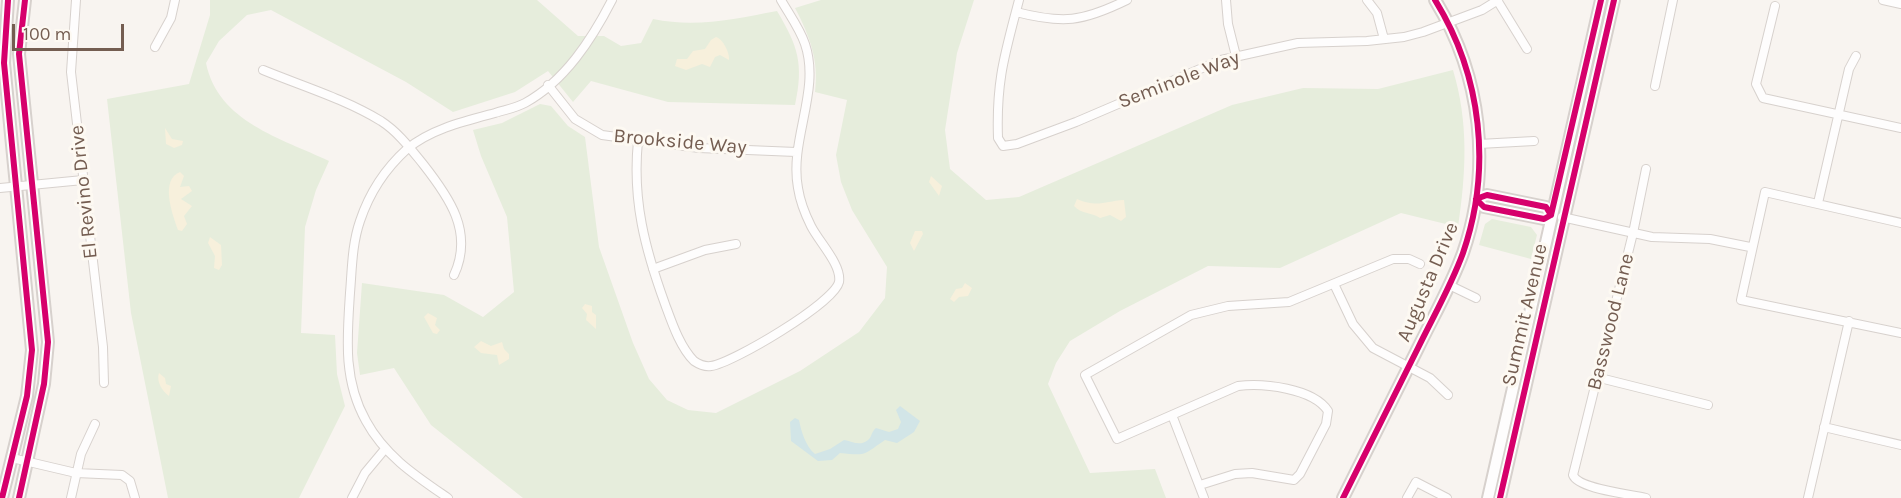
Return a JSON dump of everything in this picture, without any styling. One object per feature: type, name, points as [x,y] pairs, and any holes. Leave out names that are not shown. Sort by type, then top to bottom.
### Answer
[{"type":"street","points":[[2,498],[27,396],[32,350],[18,186],[4,63],[8,0]]},
{"type":"street","points":[[19,498],[44,384],[48,342],[18,54],[25,0]]},
{"type":"street","name":"El Revino Drive","points":[[75,0],[70,65],[104,347],[104,383]]},
{"type":"street","points":[[155,47],[171,18],[175,0]]},
{"type":"street","points":[[448,498],[412,473],[385,449],[362,413],[349,373],[347,350],[353,253],[360,220],[369,199],[389,169],[410,147],[446,128],[525,103],[548,85],[580,53],[612,0]]},
{"type":"street","points":[[638,141],[637,205],[644,243],[681,341],[691,358],[703,366],[718,364],[785,329],[831,295],[839,282],[837,268],[803,208],[796,177],[796,152],[808,91],[808,60],[805,44],[781,0]]},
{"type":"street","points":[[1019,0],[1016,12],[1064,21],[1092,15],[1127,0]]},
{"type":"street","points":[[1226,0],[1228,24],[1236,56]]},
{"type":"street","points":[[1367,0],[1377,13],[1384,39]]},
{"type":"street","name":"Augusta Drive","points":[[1343,498],[1449,285],[1466,243],[1476,199],[1479,144],[1469,75],[1448,23],[1435,0]]},
{"type":"street","points":[[1498,0],[1527,49]]},
{"type":"street","name":"Seminole Way","points":[[1016,12],[1004,52],[997,93],[998,138],[1003,146],[1017,144],[1236,56],[1298,43],[1384,39],[1424,32],[1482,10],[1498,0]]},
{"type":"street","name":"Summit Avenue","points":[[1488,498],[1601,0]]},
{"type":"street","name":"Summit Avenue","points":[[1500,498],[1614,0]]},
{"type":"street","points":[[1655,86],[1673,0]]},
{"type":"street","points":[[1883,0],[1901,4]]},
{"type":"street","points":[[1775,6],[1756,84],[1763,98],[1901,129]]},
{"type":"street","points":[[1818,203],[1837,114],[1849,69],[1856,56]]},
{"type":"street","points":[[263,70],[373,117],[392,129],[410,147],[446,194],[458,219],[462,244],[454,275]]},
{"type":"street","name":"Brookside Way","points":[[548,85],[569,112],[583,125],[602,135],[710,149],[796,152]]},
{"type":"street","points":[[1479,144],[1534,141]]},
{"type":"street","name":"Basswood Lane","points":[[1646,169],[1633,233],[1573,475],[1575,480],[1585,486],[1646,498]]},
{"type":"street","points":[[0,188],[83,180]]},
{"type":"street","points":[[1901,223],[1765,192],[1750,247],[1741,300],[1901,333]]},
{"type":"street","points":[[1476,199],[1484,207],[1544,219],[1551,215],[1676,240],[1710,239],[1750,247]]},
{"type":"street","points":[[653,269],[705,250],[736,244]]},
{"type":"street","points":[[1200,485],[1235,474],[1252,473],[1290,481],[1300,474],[1326,424],[1328,411],[1323,404],[1280,386],[1259,384],[1238,386],[1220,392],[1118,440],[1085,375],[1191,315],[1228,306],[1289,302],[1393,259],[1409,259],[1420,264]]},
{"type":"street","points":[[1334,284],[1353,324],[1373,348],[1430,378],[1448,395]]},
{"type":"street","points":[[1449,285],[1476,298]]},
{"type":"street","points":[[1808,498],[1849,321]]},
{"type":"street","points":[[1596,377],[1708,405]]},
{"type":"street","points":[[1172,415],[1204,498]]},
{"type":"street","points":[[71,498],[85,443],[95,424]]},
{"type":"street","points":[[1824,427],[1901,445]]},
{"type":"street","points":[[352,498],[365,473],[385,449]]},
{"type":"street","points":[[12,458],[76,473],[118,474],[126,477],[132,485],[135,498]]},
{"type":"street","points":[[1407,498],[1416,482],[1447,498]]},
{"type":"green space","points":[[210,0],[537,0],[578,36],[604,36],[621,46],[641,43],[653,19],[700,23],[777,11],[790,35],[797,56],[798,91],[795,105],[668,102],[591,81],[573,102],[548,71],[515,92],[453,112],[406,82],[271,10],[247,15],[219,41],[206,63],[213,83],[224,100],[238,114],[254,126],[329,161],[316,190],[305,227],[301,333],[335,335],[337,374],[345,406],[299,498],[168,498],[131,313],[107,99],[189,84],[210,15]]},
{"type":"green space","points":[[821,0],[974,0],[957,53],[945,130],[950,169],[986,200],[1019,197],[1232,105],[1303,88],[1378,89],[1453,70],[1464,129],[1463,187],[1458,227],[1401,213],[1280,268],[1208,266],[1120,311],[1070,341],[1056,363],[1048,384],[1090,473],[1155,469],[1166,498],[523,498],[431,425],[394,368],[360,375],[357,353],[362,283],[444,295],[483,317],[514,292],[507,217],[481,156],[473,130],[502,123],[540,104],[551,106],[568,126],[585,137],[599,247],[633,343],[649,379],[667,400],[688,410],[716,413],[800,371],[859,332],[885,298],[887,267],[852,210],[841,182],[836,155],[847,100],[815,92],[816,69],[812,49],[795,8]]},
{"type":"green space","points":[[1492,219],[1531,227],[1537,235],[1531,259],[1479,245],[1485,224]]},
{"type":"sand","points":[[716,37],[726,47],[729,60],[720,55],[715,57],[710,67],[702,64],[686,70],[675,66],[677,59],[687,59],[693,51],[705,49]]},
{"type":"sand","points":[[165,128],[172,139],[183,141],[182,145],[174,148],[166,144]]},
{"type":"sand","points":[[180,172],[184,176],[180,187],[189,186],[192,191],[181,199],[192,206],[184,216],[187,224],[182,231],[178,230],[169,198],[170,182]]},
{"type":"sand","points":[[931,176],[942,186],[939,196],[929,182]]},
{"type":"sand","points":[[1077,199],[1096,204],[1124,200],[1126,217],[1121,221],[1110,215],[1100,218],[1083,212],[1074,206]]},
{"type":"sand","points":[[915,231],[922,231],[923,234],[914,251],[910,243]]},
{"type":"sand","points":[[210,237],[221,245],[222,265],[219,270],[214,268],[215,256],[208,243]]},
{"type":"sand","points":[[965,283],[972,288],[968,296],[959,297],[954,302],[950,299],[956,289],[962,288]]},
{"type":"sand","points":[[585,304],[592,306],[592,312],[596,315],[596,329],[586,320],[587,314],[582,308]]},
{"type":"sand","points":[[428,313],[437,318],[435,325],[440,330],[437,334],[433,333],[424,317]]},
{"type":"sand","points":[[481,341],[491,346],[502,342],[509,354],[509,359],[499,365],[497,355],[481,353],[474,347]]},
{"type":"sand","points":[[159,373],[165,378],[166,384],[171,386],[169,396],[160,386]]},
{"type":"shaded area","points":[[900,406],[920,421],[914,432],[897,443],[885,440],[864,453],[840,453],[832,460],[818,461],[791,441],[790,422],[795,418],[799,420],[807,443],[815,454],[830,449],[844,440],[862,443],[869,439],[876,428],[889,432],[898,429],[901,422],[896,410]]},
{"type":"cycle path","points":[[2,498],[27,396],[32,350],[4,63],[8,0]]},
{"type":"cycle path","points":[[19,498],[44,384],[48,342],[19,54],[25,0]]},
{"type":"cycle path","points":[[1343,498],[1447,289],[1463,253],[1472,221],[1477,189],[1478,124],[1463,60],[1451,29],[1435,0]]},
{"type":"cycle path","points":[[1551,215],[1601,0]]},
{"type":"cycle path","points":[[1500,498],[1614,0]]},
{"type":"cycle path","points":[[1487,195],[1546,207],[1551,215],[1544,219],[1484,207],[1476,199],[1487,195]]}]
